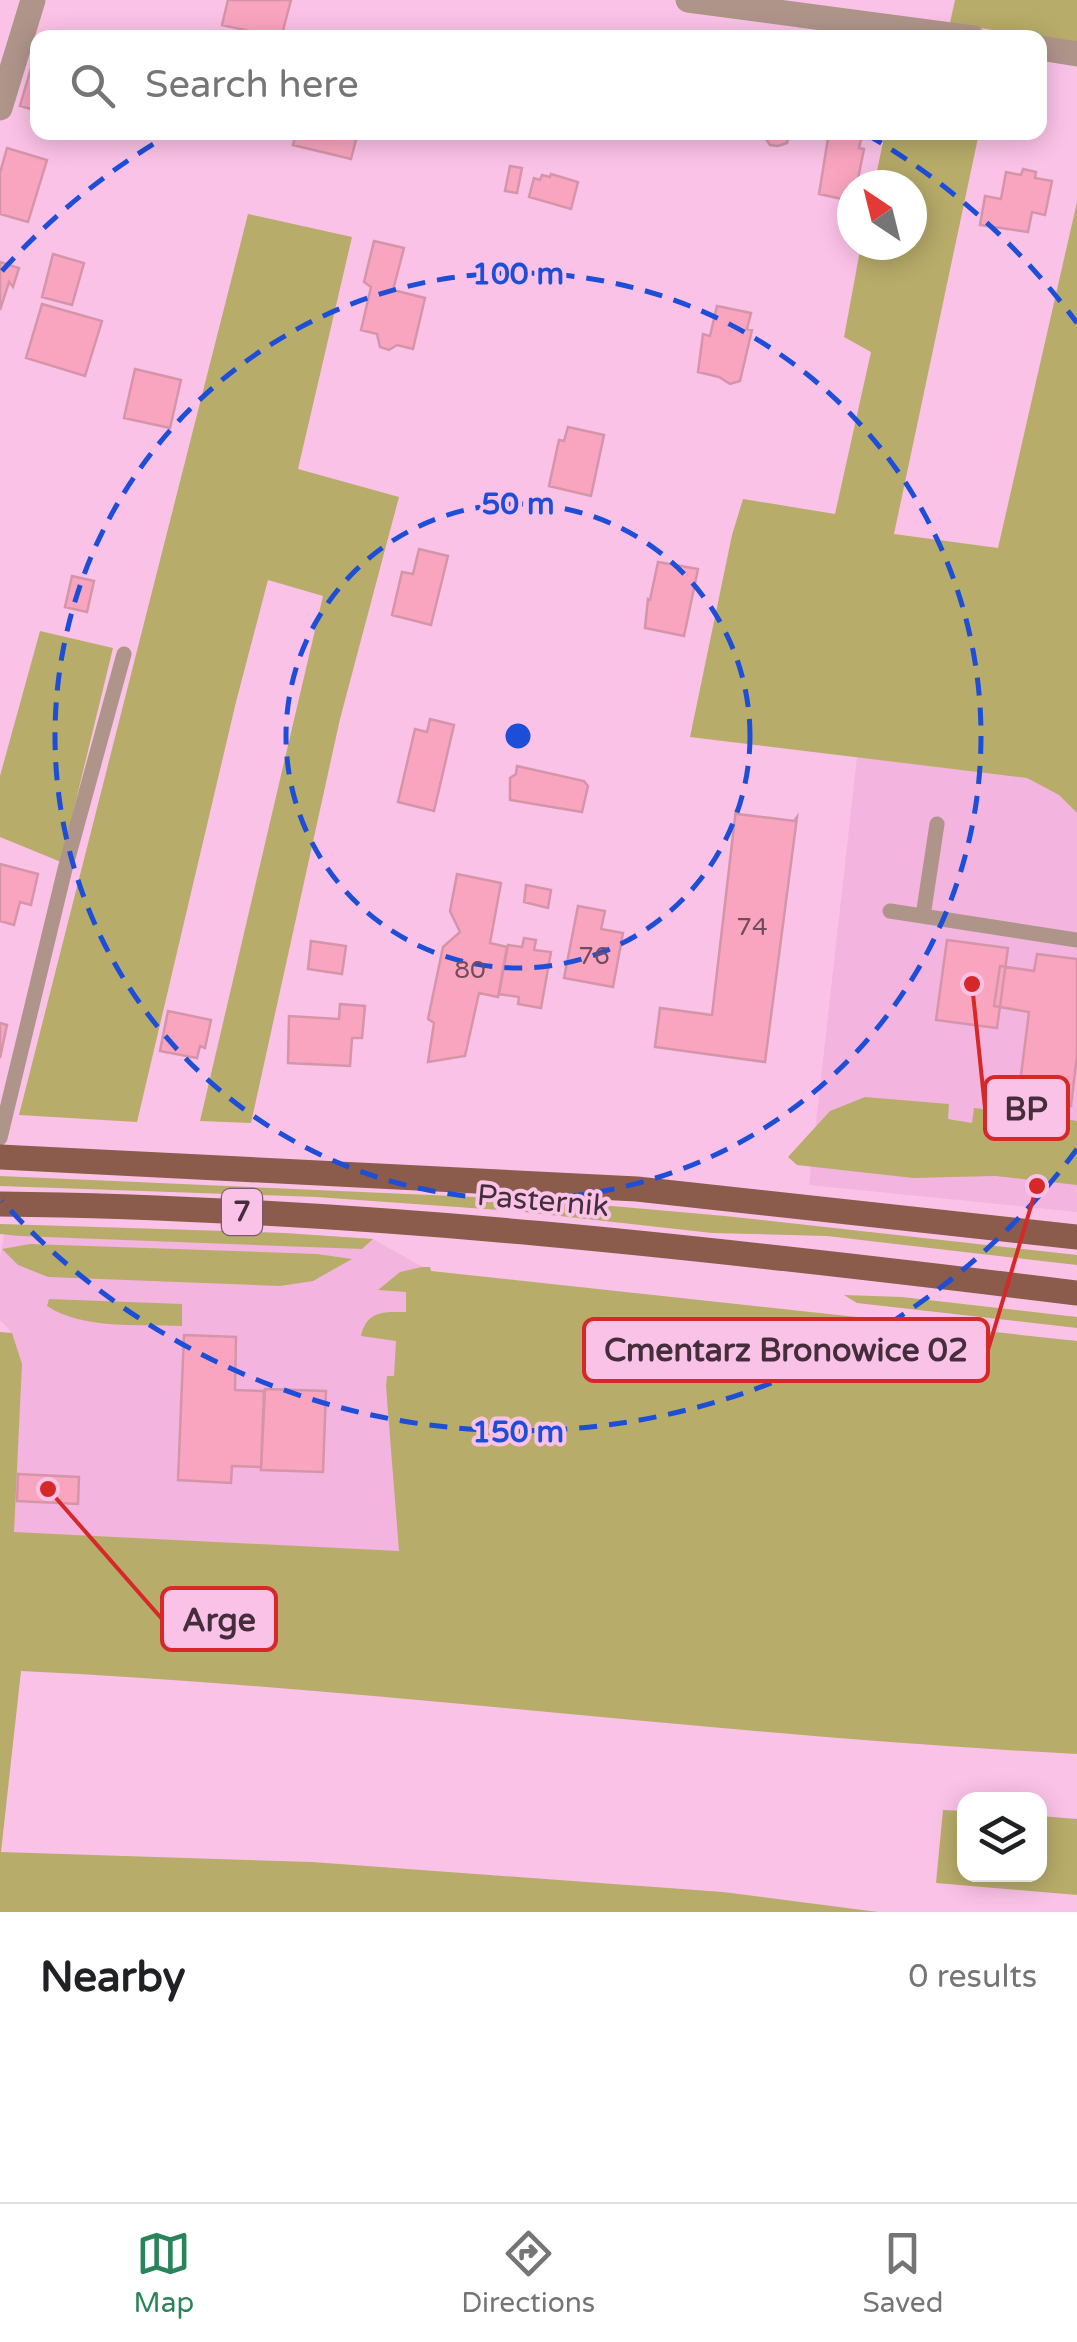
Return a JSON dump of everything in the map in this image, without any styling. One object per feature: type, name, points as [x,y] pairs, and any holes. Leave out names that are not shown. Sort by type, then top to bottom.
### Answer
[{"type":"main road","name":"Pasternik","points":[[0,1157],[637,1189],[1077,1237]]},
{"type":"main road","name":"Pasternik","points":[[0,1204],[246,1212],[484,1228],[791,1258],[1077,1293]]},
{"type":"street","points":[[0,108],[34,0]]},
{"type":"street","points":[[688,0],[913,30]]},
{"type":"street","points":[[1047,49],[1077,54]]},
{"type":"lane","points":[[0,1138],[64,869],[124,654]]},
{"type":"lane","points":[[923,916],[937,824]]},
{"type":"lane","points":[[890,911],[1077,940]]},
{"type":"shaded area","points":[[955,0],[1077,0],[1077,44],[1047,39],[1047,30],[992,30],[950,23]]},
{"type":"shaded area","points":[[884,140],[978,140],[894,534],[998,548],[1077,202],[1077,813],[1059,795],[1027,778],[690,737],[743,499],[835,514],[871,352],[844,337],[858,260],[927,260],[927,170],[877,170]]},
{"type":"shaded area","points":[[248,214],[352,237],[298,469],[399,497],[340,719],[251,1123],[200,1121],[323,596],[268,580],[137,1122],[19,1115]]},
{"type":"shaded area","points":[[40,631],[113,648],[61,862],[0,837],[0,776]]},
{"type":"shaded area","points":[[857,757],[1027,778],[1059,795],[1077,813],[1077,1212],[809,1185]]},
{"type":"shaded area","points":[[865,1097],[949,1104],[948,1119],[972,1123],[974,1108],[1044,1116],[1044,1126],[1063,1128],[1065,1119],[1077,1121],[1077,1185],[995,1176],[913,1178],[797,1165],[788,1157],[830,1111]]},
{"type":"shaded area","points":[[0,1176],[544,1200],[1077,1255],[1077,1265],[827,1236],[712,1233],[515,1211],[316,1197],[0,1186]]},
{"type":"shaded area","points":[[0,1224],[373,1239],[362,1249],[20,1236],[0,1234]]},
{"type":"shaded area","points":[[6,1224],[373,1239],[430,1271],[424,1564],[13,1550],[12,1333],[0,1320],[0,1258]]},
{"type":"shaded area","points":[[30,1244],[317,1254],[352,1259],[313,1281],[280,1286],[48,1277],[18,1265],[2,1249]]},
{"type":"shaded area","points":[[422,1267],[1077,1341],[1077,1754],[21,1671],[1,1852],[312,1862],[723,1892],[878,1912],[0,1912],[0,1332],[12,1333],[22,1364],[14,1532],[399,1551],[386,1386],[387,1376],[394,1376],[396,1341],[361,1336],[372,1317],[406,1312],[406,1292],[378,1290],[400,1272]]},
{"type":"shaded area","points":[[844,1295],[902,1297],[1077,1317],[1077,1328],[857,1303]]},
{"type":"shaded area","points":[[49,1299],[182,1304],[182,1326],[78,1319],[47,1306]]},
{"type":"shaded area","points":[[943,1810],[957,1811],[957,1882],[1047,1882],[1047,1817],[1077,1819],[1077,1895],[936,1883]]},
{"type":"building","points":[[228,0],[291,0],[283,30],[245,30],[222,25]]},
{"type":"building","points":[[30,72],[30,109],[20,106]]},
{"type":"building","points":[[294,140],[356,140],[351,159],[293,145]]},
{"type":"building","points":[[767,140],[788,140],[778,146]]},
{"type":"building","points":[[828,140],[861,140],[859,148],[864,149],[860,170],[837,170],[837,198],[819,194]]},
{"type":"building","points":[[7,148],[47,160],[28,222],[0,214],[0,173]]},
{"type":"building","points":[[510,166],[522,168],[517,193],[505,191]]},
{"type":"building","points":[[1023,169],[1036,172],[1035,178],[1052,181],[1045,215],[1032,212],[1028,232],[980,225],[985,196],[1001,199],[1006,172],[1021,175]]},
{"type":"building","points":[[542,175],[578,182],[571,209],[529,197],[534,178],[540,180]]},
{"type":"building","points":[[374,241],[404,248],[393,290],[425,298],[413,349],[397,345],[389,350],[380,347],[377,334],[361,330],[371,287],[364,282]]},
{"type":"building","points":[[53,254],[84,263],[72,305],[42,297]]},
{"type":"building","points":[[0,262],[19,268],[13,287],[9,282],[0,310]]},
{"type":"building","points":[[42,304],[102,321],[85,376],[26,358]]},
{"type":"building","points":[[717,306],[751,313],[747,329],[752,330],[740,381],[730,384],[698,372],[703,334],[710,336]]},
{"type":"building","points":[[135,369],[181,380],[170,428],[124,418]]},
{"type":"building","points":[[568,427],[604,435],[591,496],[549,486],[559,440],[564,441]]},
{"type":"building","points":[[419,549],[448,556],[431,625],[392,615],[402,572],[413,574]]},
{"type":"building","points":[[658,562],[698,569],[684,636],[645,628]]},
{"type":"building","points":[[72,576],[94,581],[87,612],[65,607]]},
{"type":"building","points":[[430,719],[454,725],[434,811],[398,802],[415,729],[427,732]]},
{"type":"building","points":[[517,766],[584,781],[588,786],[582,812],[510,800],[510,778],[516,774]]},
{"type":"building","points":[[736,809],[738,814],[794,821],[797,817],[765,1062],[655,1047],[660,1008],[712,1015]]},
{"type":"building","points":[[0,864],[38,874],[31,905],[20,902],[14,925],[0,921]]},
{"type":"building","points":[[457,874],[501,883],[490,943],[507,947],[498,997],[479,993],[465,1056],[428,1062],[434,1023],[428,1019],[443,947],[460,932],[450,911]]},
{"type":"building","points":[[526,885],[551,890],[548,908],[524,902]]},
{"type":"building","points":[[578,906],[605,911],[601,929],[623,933],[613,987],[564,978]]},
{"type":"building","points":[[524,938],[536,940],[534,950],[551,952],[541,1008],[518,1004],[519,997],[499,994],[508,945],[522,947]]},
{"type":"building","points":[[947,940],[1008,948],[997,1028],[936,1020]]},
{"type":"building","points":[[311,941],[346,946],[342,974],[308,969]]},
{"type":"building","points":[[1037,954],[1077,959],[1077,1055],[1071,1106],[1018,1099],[1029,1012],[994,1006],[1000,966],[1034,971]]},
{"type":"building","points":[[340,1004],[365,1006],[362,1038],[352,1038],[350,1066],[288,1063],[289,1016],[339,1019]]},
{"type":"building","points":[[168,1011],[211,1020],[205,1048],[200,1046],[197,1058],[160,1051]]},
{"type":"building","points":[[0,1023],[7,1025],[0,1058]]},
{"type":"building","points":[[184,1335],[236,1337],[235,1390],[264,1391],[261,1467],[232,1466],[231,1483],[178,1480]]},
{"type":"building","points":[[265,1389],[326,1391],[323,1472],[261,1470]]},
{"type":"building","points":[[18,1474],[79,1477],[78,1504],[17,1501]]},
{"type":"place","name":"BP","points":[[972,984]]},
{"type":"place","name":"Cmentarz Bronowice 02","points":[[1037,1186]]},
{"type":"place","name":"Arge","points":[[48,1489]]}]
